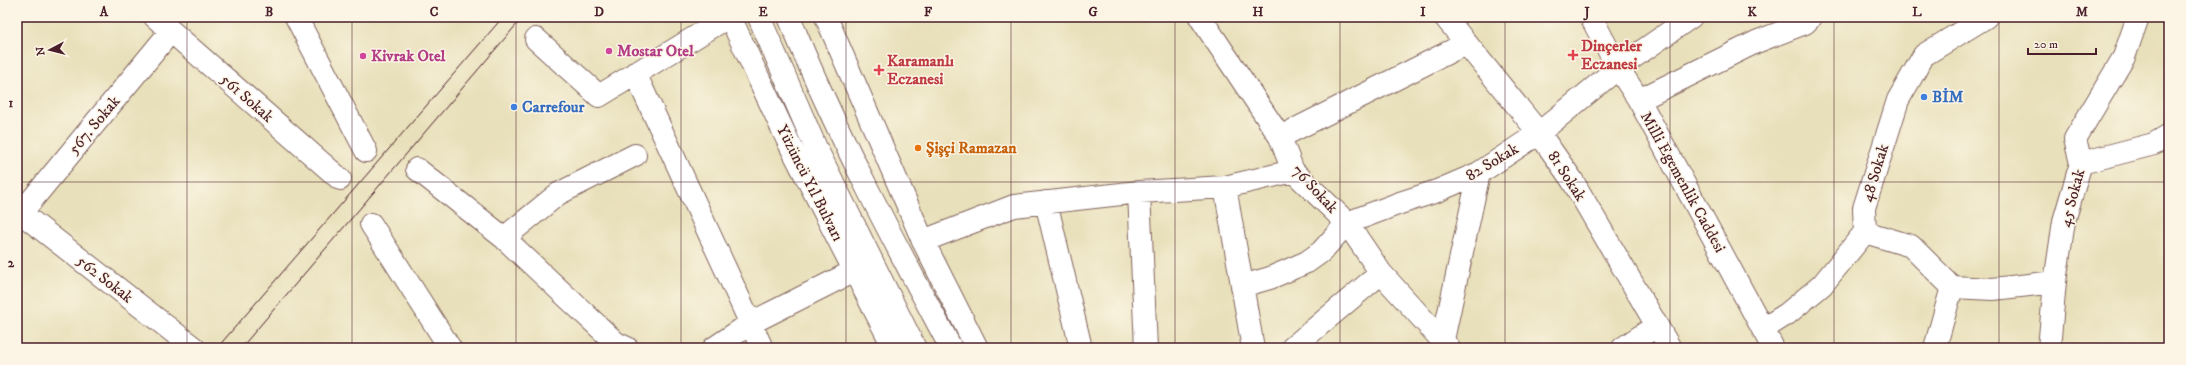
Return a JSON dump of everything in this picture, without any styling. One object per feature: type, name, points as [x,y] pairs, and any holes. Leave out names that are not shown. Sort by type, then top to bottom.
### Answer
[{"type":"street","name":"561 Sokak","points":[[155,17],[340,179]]},
{"type":"street","points":[[296,17],[366,151]]},
{"type":"street","points":[[536,39],[599,96],[729,17]]},
{"type":"street","name":"Yüzüncü Yıl Bulvarı","points":[[729,17],[788,141],[894,348]]},
{"type":"street","name":"Yüzüncü Yıl Bulvarı","points":[[759,17],[816,148],[915,348]]},
{"type":"street","points":[[789,17],[820,91],[888,231],[951,348]]},
{"type":"street","points":[[826,17],[923,241],[977,348]]},
{"type":"street","name":"81 Sokak","points":[[1445,17],[1465,44],[1539,133],[1572,180],[1670,348]]},
{"type":"street","name":"Milli Egemenlik Caddesi","points":[[1591,17],[1774,348]]},
{"type":"street","name":"82 Sokak","points":[[1347,223],[1437,191],[1479,173],[1539,133],[1618,68],[1692,17]]},
{"type":"street","points":[[1638,100],[1756,42],[1805,23],[1811,17]]},
{"type":"street","name":"48 Sokak","points":[[1865,232],[1864,208],[1898,100],[1924,55],[1986,17]]},
{"type":"street","name":"45 Sokak","points":[[2049,348],[2055,282],[2064,221],[2081,164],[2075,139],[2124,56],[2138,17]]},
{"type":"street","name":"76 Sokak","points":[[1202,18],[1280,137],[1293,171],[1347,223],[1381,273],[1446,344]]},
{"type":"street","name":"567. Sokak","points":[[18,214],[171,31]]},
{"type":"street","points":[[1280,137],[1465,44]]},
{"type":"street","points":[[635,73],[762,348]]},
{"type":"street","points":[[2081,164],[2154,144],[2169,135]]},
{"type":"street","points":[[504,238],[558,194],[635,155]]},
{"type":"street","points":[[417,169],[504,238],[617,346]]},
{"type":"street","points":[[923,241],[1014,206],[1139,192],[1225,187],[1293,171]]},
{"type":"street","points":[[1446,344],[1479,173]]},
{"type":"street","points":[[1225,187],[1253,348]]},
{"type":"street","points":[[1139,192],[1146,348]]},
{"type":"street","points":[[1046,202],[1081,348]]},
{"type":"street","name":"562 Sokak","points":[[18,214],[194,348]]},
{"type":"street","points":[[1242,286],[1284,274],[1307,262],[1321,252],[1347,223]]},
{"type":"street","points":[[371,224],[450,348]]},
{"type":"street","points":[[1763,329],[1787,314],[1822,285],[1865,232],[1911,246],[1952,286],[1993,290],[2055,282]]},
{"type":"street","points":[[714,348],[751,324],[854,271]]},
{"type":"street","points":[[1292,348],[1381,273]]},
{"type":"street","points":[[1935,348],[1952,286]]},
{"type":"street","points":[[1623,348],[1656,326]]},
{"type":"tram line","points":[[217,348],[503,17]]},
{"type":"tram line","points":[[241,348],[523,17]]},
{"type":"place","name":"Mostar Otel","points":[[609,51]]},
{"type":"place","name":"Dinçerler Eczanesi","points":[[1573,55]]},
{"type":"place","name":"Kivrak Otel","points":[[363,56]]},
{"type":"place","name":"Karamanlı Eczanesi","points":[[879,70]]},
{"type":"place","name":"BİM","points":[[1924,97]]},
{"type":"place","name":"Carrefour","points":[[514,107]]},
{"type":"place","name":"Şişçi Ramazan","points":[[918,148]]}]
